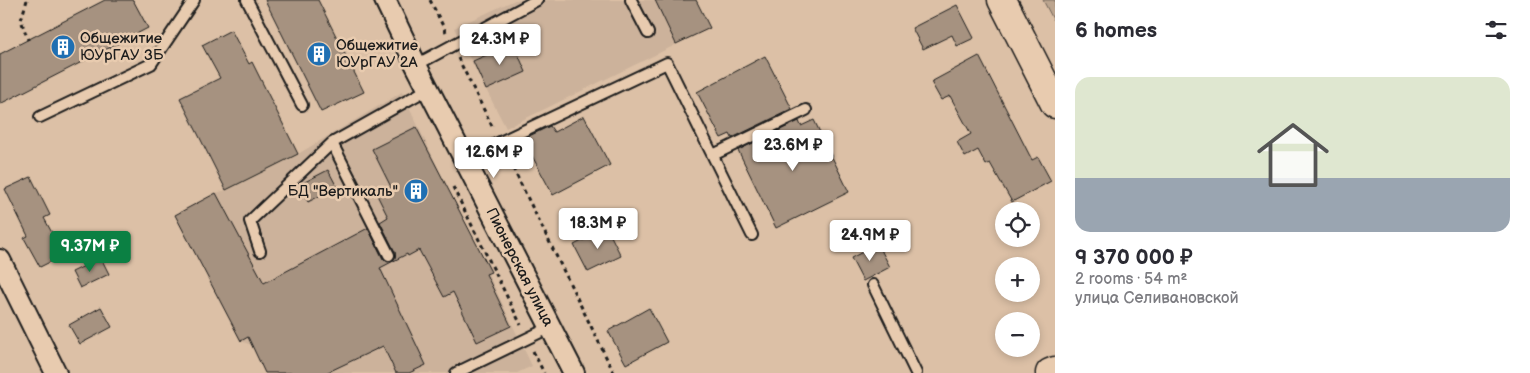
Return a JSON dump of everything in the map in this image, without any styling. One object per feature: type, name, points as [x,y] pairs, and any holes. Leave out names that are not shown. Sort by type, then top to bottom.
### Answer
[{"type":"street","name":"Пионерская улица","points":[[385,0],[428,90],[574,373]]},
{"type":"street","points":[[1002,0],[1055,104]]},
{"type":"street","points":[[2,271],[56,373]]},
{"type":"street","points":[[1050,373],[1055,371]]},
{"type":"lane","points":[[40,117],[151,64],[194,0]]},
{"type":"lane","points":[[247,0],[302,105]]},
{"type":"lane","points":[[416,65],[537,0]]},
{"type":"lane","points":[[630,0],[648,33]]},
{"type":"lane","points":[[464,159],[667,63],[752,235]]},
{"type":"lane","points":[[260,251],[250,222],[332,143],[428,90]]},
{"type":"lane","points":[[712,155],[806,110]]},
{"type":"lane","points":[[332,143],[389,255]]},
{"type":"lane","points":[[874,285],[916,373]]},
{"type":"lane","points":[[456,373],[551,327]]},
{"type":"path","points":[[27,0],[22,20],[28,40]]},
{"type":"path","points":[[430,0],[614,373]]},
{"type":"path","points":[[450,179],[544,373]]},
{"type":"shaded area","points":[[515,0],[696,0],[710,28],[506,128],[454,28]]},
{"type":"shaded area","points":[[1043,0],[1055,0],[1055,23]]},
{"type":"shaded area","points":[[402,92],[532,366],[517,373],[265,373],[251,345],[241,341],[175,215],[298,154]]},
{"type":"building","name":"Общежитие ЮУрГАУ 3Б","points":[[105,0],[133,0],[148,28],[0,104],[0,54]]},
{"type":"building","name":"Общежитие ЮУрГАУ 2А","points":[[265,0],[318,0],[364,92],[321,112]]},
{"type":"building","points":[[655,0],[696,0],[710,28],[676,44]]},
{"type":"building","points":[[957,5],[974,38],[957,46],[952,35],[923,49],[912,28]]},
{"type":"building","points":[[231,30],[249,64],[252,62],[298,154],[226,190],[180,98],[220,78],[202,45]]},
{"type":"building","points":[[513,43],[526,72],[486,90],[473,61]]},
{"type":"building","points":[[765,56],[792,109],[732,138],[730,134],[721,138],[697,92]]},
{"type":"building","points":[[979,56],[1032,160],[1038,157],[1051,181],[1012,202],[990,163],[986,165],[978,150],[965,157],[957,142],[971,134],[950,96],[941,100],[931,82]]},
{"type":"building","points":[[584,116],[610,165],[553,195],[523,139],[550,126],[554,132]]},
{"type":"building","points":[[814,120],[849,192],[776,228],[738,150],[799,121],[801,126]]},
{"type":"building","points":[[416,127],[491,272],[486,274],[511,326],[477,342],[453,292],[444,297],[419,250],[380,268],[426,365],[409,373],[396,373],[383,346],[326,373],[265,373],[248,337],[241,341],[175,215],[216,193],[264,283],[368,228],[383,259],[388,262],[392,261],[395,258],[395,252],[380,222],[388,217],[377,195],[391,187],[372,149]]},
{"type":"building","points":[[328,170],[337,187],[308,202],[299,185]]},
{"type":"building","points":[[31,177],[50,215],[44,218],[64,255],[40,267],[24,238],[28,236],[5,189]]},
{"type":"building","points":[[607,228],[621,256],[588,272],[574,245]]},
{"type":"building","points":[[878,244],[890,267],[863,281],[851,258]]},
{"type":"building","points":[[101,258],[109,274],[80,288],[72,272]]},
{"type":"building","points":[[101,307],[112,327],[80,344],[69,325]]},
{"type":"building","points":[[649,308],[667,342],[626,364],[608,331]]},
{"type":"place","name":"Общежитие ЮУрГАУ 3Б","points":[[63,47]]},
{"type":"place","name":"Общежитие ЮУрГАУ 2А","points":[[319,54]]},
{"type":"place","name":"БД \"Вертикаль\"","points":[[416,191]]}]
